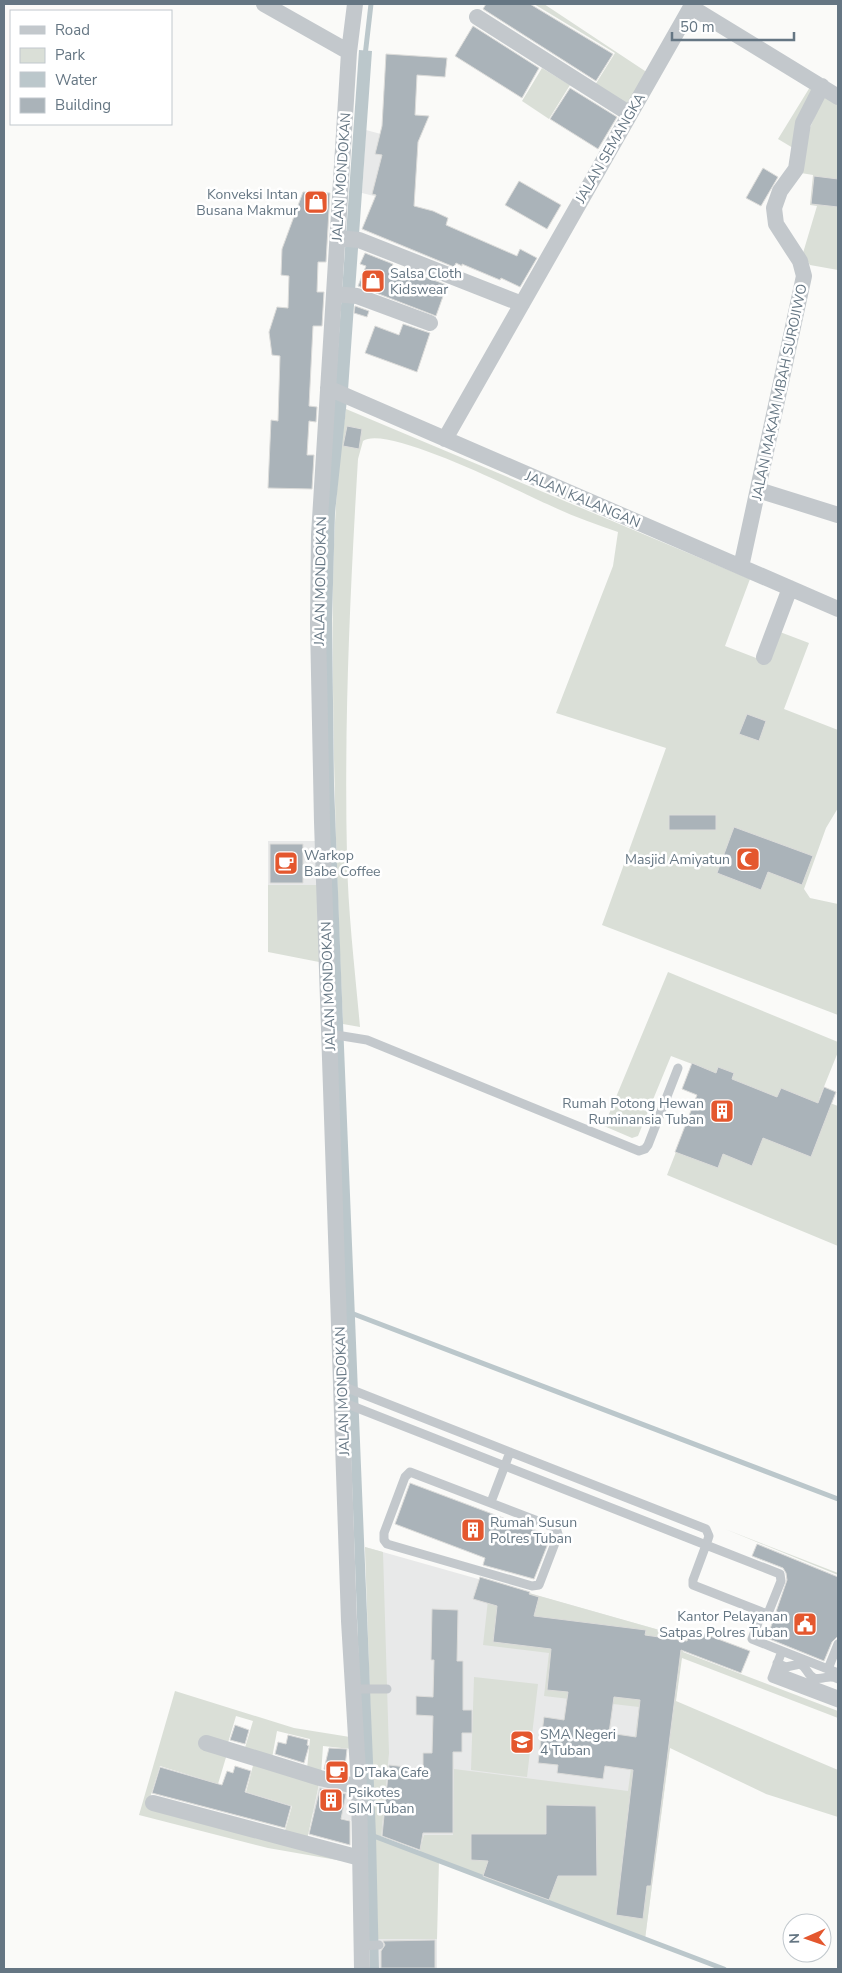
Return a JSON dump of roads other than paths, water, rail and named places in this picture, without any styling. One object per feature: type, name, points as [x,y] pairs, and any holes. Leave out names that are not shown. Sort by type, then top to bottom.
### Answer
[{"type":"street","points":[[264,4],[349,52]]},
{"type":"street","name":"JALAN MONDOKAN","points":[[355,4],[349,52],[347,239],[344,295],[332,390],[319,535],[318,624],[336,1035],[344,1395],[364,1946],[362,1969]]},
{"type":"street","name":"JALAN SEMANGKA","points":[[445,439],[692,6],[838,97]]},
{"type":"street","points":[[477,17],[630,114]]},
{"type":"street","name":"JALAN MAKAM MBAH SUROJIWO","points":[[741,567],[804,276],[800,260],[776,224],[774,208],[780,191],[796,169],[803,123],[822,86]]},
{"type":"street","points":[[347,239],[522,304]]},
{"type":"street","points":[[344,295],[430,323]]},
{"type":"street","name":"JALAN KALANGAN","points":[[332,390],[838,609]]},
{"type":"street","points":[[758,490],[838,514]]},
{"type":"street","points":[[764,656],[790,588]]},
{"type":"street","points":[[206,1743],[320,1778],[358,1787]]},
{"type":"street","points":[[153,1803],[360,1858]]},
{"type":"lane","points":[[336,1035],[367,1040],[638,1151],[644,1150],[648,1145],[678,1068]]},
{"type":"lane","points":[[344,1395],[362,1394],[706,1530],[709,1533],[706,1545],[693,1580],[694,1585],[762,1612],[766,1613],[769,1611],[781,1581],[780,1574],[706,1545],[505,1466],[362,1410],[344,1395]]},
{"type":"lane","points":[[491,1502],[510,1452]]},
{"type":"lane","points":[[409,1472],[414,1472],[491,1502],[557,1529],[558,1538],[539,1585],[532,1586],[390,1546],[384,1540],[387,1524],[403,1480],[409,1472]]},
{"type":"lane","points":[[762,1612],[752,1639],[838,1673]]},
{"type":"lane","points":[[828,1669],[838,1644]]},
{"type":"lane","points":[[775,1671],[782,1651]]},
{"type":"lane","points":[[775,1671],[800,1664],[805,1667],[813,1678],[820,1679],[830,1676],[838,1679]]},
{"type":"lane","points":[[775,1671],[812,1693],[838,1703]]},
{"type":"lane","points":[[775,1671],[838,1695]]},
{"type":"lane","points":[[356,1689],[387,1689]]},
{"type":"lane","points":[[364,1946],[378,1945]]},
{"type":"water","points":[[359,50],[372,51],[348,390],[335,513],[332,619],[334,784],[376,1836],[379,1969],[370,1969],[326,778],[326,519]]},
{"type":"waterway","points":[[365,56],[371,4]]},
{"type":"waterway","points":[[351,1313],[838,1499]]},
{"type":"waterway","points":[[371,1835],[724,1969]]},
{"type":"place","name":"Konveksi Intan Busana Makmur","points":[[316,202]]},
{"type":"place","name":"Salsa Cloth Kidswear","points":[[373,281]]},
{"type":"place","name":"Masjid Amiyatun","points":[[748,859]]},
{"type":"place","name":"Warkop Babe Coffee","points":[[286,863]]},
{"type":"place","name":"Rumah Potong Hewan Ruminansia Tuban","points":[[722,1111]]},
{"type":"place","name":"Rumah Susun Polres Tuban","points":[[473,1530]]},
{"type":"place","name":"Kantor Pelayanan Satpas Polres Tuban","points":[[805,1624]]},
{"type":"place","name":"SMA Negeri 4 Tuban","points":[[522,1742]]},
{"type":"place","name":"D'Taka Cafe","points":[[337,1772]]},
{"type":"place","name":"Psikotes SIM Tuban","points":[[331,1800]]}]
